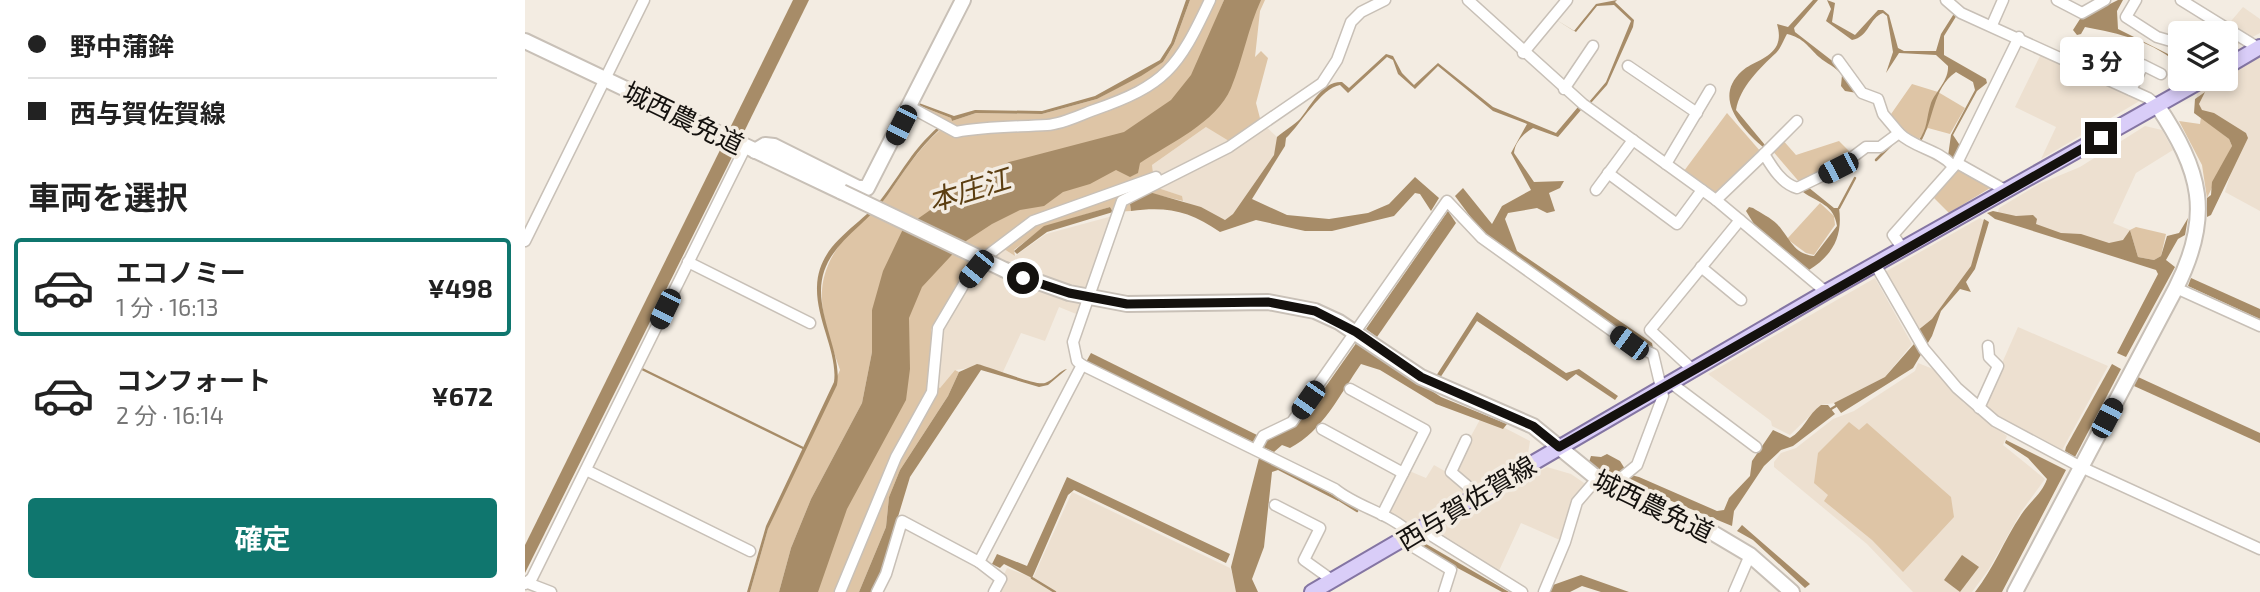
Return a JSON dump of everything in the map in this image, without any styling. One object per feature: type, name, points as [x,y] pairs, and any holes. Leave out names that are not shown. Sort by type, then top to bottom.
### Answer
[{"type":"main road","points":[[2238,59],[2259,48]]},
{"type":"main road","name":"西与賀佐賀線","points":[[1312,592],[1826,292],[2182,91]]},
{"type":"street","points":[[525,241],[644,0]]},
{"type":"street","points":[[525,583],[532,579],[688,262],[750,148],[774,146],[858,188],[867,188],[963,0]]},
{"type":"street","points":[[910,107],[956,132],[981,127],[1051,125],[1134,96],[1176,65],[1210,0]]},
{"type":"street","points":[[1385,0],[1361,12],[1351,22],[1338,60],[1322,83],[1229,147],[1122,201],[1091,298],[1073,342],[1077,361],[1335,489],[1364,509],[1382,515],[1412,535],[1522,592]]},
{"type":"street","points":[[1468,0],[1565,89],[1716,200],[1826,292]]},
{"type":"street","points":[[1523,53],[1567,0]]},
{"type":"street","points":[[1946,0],[1961,13],[2019,37],[2157,105],[2185,151],[2199,200],[2196,242],[2176,288],[2015,592]]},
{"type":"street","points":[[1992,25],[2003,0]]},
{"type":"street","points":[[2057,0],[2082,13],[2105,0]]},
{"type":"street","points":[[2136,0],[2126,17],[2157,37],[2168,40]]},
{"type":"street","points":[[2181,0],[2209,21]]},
{"type":"street","points":[[1903,249],[1893,236],[1955,164],[2019,37]]},
{"type":"street","points":[[2238,38],[2259,48]]},
{"type":"street","name":"城西農免道","points":[[525,41],[1005,270],[1046,287],[1127,304],[1268,302],[1315,311],[1356,332],[1421,377],[1533,426],[1596,480],[1653,510],[1713,533],[1750,555],[1792,592]]},
{"type":"street","points":[[1565,89],[1593,46]]},
{"type":"street","points":[[1838,60],[1862,93],[1878,99],[1883,114],[1907,142],[1921,145],[2007,191]]},
{"type":"street","points":[[2131,90],[2143,65],[2161,74]]},
{"type":"street","points":[[1628,66],[1697,113]]},
{"type":"street","points":[[1666,164],[1710,90]]},
{"type":"street","points":[[1716,200],[1797,121]]},
{"type":"street","points":[[1764,154],[1789,186],[1797,188],[1838,168],[1866,147],[1880,147],[1899,133]]},
{"type":"street","points":[[1596,190],[1633,140]]},
{"type":"street","points":[[840,592],[896,457],[932,392],[939,328],[964,284],[988,255],[1033,221],[1187,168]]},
{"type":"street","points":[[1608,173],[1677,223],[1702,190]]},
{"type":"street","points":[[1256,449],[1263,436],[1292,422],[1447,201],[1482,237],[1629,343],[1653,354],[1667,385],[1756,447]]},
{"type":"street","points":[[1693,370],[1650,330],[1739,220]]},
{"type":"street","points":[[688,262],[810,324]]},
{"type":"street","points":[[1875,264],[1917,340],[1979,408],[2013,433],[2260,549]]},
{"type":"street","points":[[1701,267],[1741,300]]},
{"type":"street","points":[[2176,288],[2260,326]]},
{"type":"street","points":[[1979,408],[1999,366],[1989,357],[1988,346]]},
{"type":"street","points":[[979,562],[1082,365]]},
{"type":"street","points":[[1609,488],[1631,472],[1642,456],[1667,385]]},
{"type":"street","points":[[1350,389],[1425,430],[1382,515]]},
{"type":"street","points":[[1322,429],[1403,473]]},
{"type":"street","points":[[1466,440],[1451,472],[1478,495]]},
{"type":"street","points":[[586,470],[750,551]]},
{"type":"street","points":[[1544,592],[1565,542],[1577,502],[1596,480]]},
{"type":"street","points":[[1275,505],[1320,528],[1304,560],[1332,580]]},
{"type":"street","points":[[877,592],[886,574],[902,521],[999,575],[994,592]]},
{"type":"street","points":[[1412,535],[1451,570],[1444,592]]},
{"type":"street","points":[[1734,592],[1750,555]]},
{"type":"street","points":[[525,583],[551,592]]},
{"type":"shaded area","points":[[1190,0],[1224,0],[1184,99],[1128,141],[1013,171],[872,310],[872,352],[862,403],[811,499],[791,548],[779,592],[750,592],[768,529],[840,370],[828,331],[822,298],[828,265],[851,231],[882,202],[918,153],[940,130],[916,114],[918,105],[951,118],[952,121],[976,113],[1042,114],[1097,99],[1163,62],[1174,44]]},
{"type":"shaded area","points":[[1249,0],[1265,0],[1260,11],[1255,57],[1261,51],[1268,58],[1256,103],[1261,122],[1229,141],[1206,127],[1152,165],[1155,187],[1182,196],[1183,201],[1149,193],[1130,204],[1131,211],[1113,212],[1110,207],[1044,227],[1014,250],[1015,256],[996,244],[957,285],[931,330],[932,383],[940,388],[955,370],[959,372],[948,396],[900,470],[889,497],[886,527],[859,592],[805,592],[900,325],[921,255],[1062,184],[1136,159]]},
{"type":"shaded area","points":[[2243,7],[2260,19],[2260,33],[2238,45],[2238,21],[2231,21]]},
{"type":"shaded area","points":[[2042,52],[2143,99],[2041,159],[2056,127],[2015,107]]},
{"type":"shaded area","points":[[2260,57],[2260,211],[2225,192],[2242,137],[2195,110],[2197,93],[2200,91],[2238,91],[2238,70]]},
{"type":"shaded area","points":[[1912,84],[1938,92],[1965,108],[1950,134],[1928,128],[1918,140],[1909,140],[1889,117]]},
{"type":"shaded area","points":[[1727,113],[1761,152],[1715,195],[1684,171]]},
{"type":"shaded area","points":[[2201,117],[2229,139],[2232,146],[2207,198],[2202,165],[2179,121],[2200,124]]},
{"type":"shaded area","points":[[1261,122],[1277,137],[1279,143],[1274,155],[1233,214],[1225,220],[1183,201],[1181,196],[1155,187],[1152,165],[1206,127]]},
{"type":"shaded area","points":[[2145,126],[2162,130],[2173,150],[2136,173],[2113,223],[2130,230],[2123,254],[1997,216],[1999,208],[2039,184],[2080,167]]},
{"type":"shaded area","points":[[1781,138],[1796,155],[1839,141],[1853,155],[1801,184],[1771,149]]},
{"type":"shaded area","points":[[1957,166],[1995,185],[1949,213],[1934,198]]},
{"type":"shaded area","points":[[1820,203],[1834,216],[1835,225],[1814,255],[1806,253],[1787,239]]},
{"type":"shaded area","points":[[1120,214],[1098,291],[1049,280],[1002,260],[990,270],[1035,290],[1092,305],[1086,318],[1059,307],[1045,341],[1021,333],[1002,374],[977,367],[955,370],[940,388],[932,383],[931,330],[957,285],[996,244],[1015,256],[1046,234]]},
{"type":"shaded area","points":[[1980,218],[1985,221],[1976,259],[1961,286],[1943,304],[1922,338],[1885,272]]},
{"type":"shaded area","points":[[2136,227],[2166,234],[2161,256],[2154,260],[2138,257],[2130,230]]},
{"type":"shaded area","points":[[1875,278],[1912,344],[1885,377],[1834,403],[1821,405],[1790,435],[1772,426],[1771,421],[1708,374]]},
{"type":"shaded area","points":[[2018,327],[2108,366],[2061,452],[2011,428],[1983,406]]},
{"type":"shaded area","points":[[1918,363],[1933,369],[1964,403],[2007,436],[2003,445],[2045,479],[2021,512],[1989,569],[1972,592],[1913,592],[1867,544],[1774,467],[1774,462],[1781,453],[1796,448],[1833,419],[1854,411],[1915,371]]},
{"type":"shaded area","points":[[1482,416],[1530,441],[1527,460],[1411,528],[1385,514],[1407,470],[1426,478],[1434,465],[1450,474]]},
{"type":"shaded area","points":[[1849,422],[1859,430],[1867,423],[1951,497],[1954,517],[1903,572],[1872,540],[1824,501],[1828,495],[1814,483],[1818,453]]},
{"type":"shaded area","points":[[1547,467],[1571,474],[1587,485],[1578,493],[1562,541],[1521,523],[1497,575],[1429,535]]},
{"type":"shaded area","points":[[1072,492],[1230,568],[1240,592],[996,592],[1007,568],[1033,578]]},
{"type":"water","points":[[793,0],[809,0],[742,136],[729,130]]},
{"type":"water","points":[[1186,0],[1190,0],[1174,44],[1163,62],[1097,99],[1042,114],[976,113],[952,121],[951,118],[918,105],[919,103],[954,116],[975,110],[1042,111],[1095,96],[1160,60],[1171,43]]},
{"type":"water","name":"本庄江","points":[[1224,0],[1261,0],[1231,88],[1215,112],[1191,131],[1140,163],[1138,173],[1130,177],[1116,170],[1090,184],[1063,192],[1044,206],[1020,210],[992,224],[963,243],[922,287],[909,318],[910,369],[906,400],[847,509],[818,592],[779,592],[791,548],[811,499],[862,403],[872,352],[872,310],[883,271],[903,229],[962,188],[1009,162],[1124,132],[1171,100],[1191,75]]},
{"type":"water","points":[[1617,0],[1615,2],[1634,20],[1607,85],[1591,103],[1589,102],[1606,82],[1631,21],[1614,5],[1597,6],[1576,32],[1574,31],[1596,4]]},
{"type":"water","points":[[1813,0],[1818,0],[1794,28],[1795,32],[1835,63],[1857,93],[1845,91],[1841,86],[1842,75],[1839,72],[1802,40],[1787,34],[1778,51],[1746,86],[1736,110],[1765,145],[1764,148],[1747,132],[1733,112],[1730,92],[1733,81],[1742,71],[1774,50],[1779,40],[1777,24],[1788,27]]},
{"type":"water","points":[[1827,0],[1835,3],[1832,22],[1855,35],[1878,10],[1883,10],[1889,15],[1898,48],[1904,51],[1936,51],[1941,34],[1955,12],[1957,15],[1944,36],[1944,55],[1986,79],[1987,83],[1977,91],[1953,135],[1961,147],[1956,158],[1948,156],[1951,135],[1975,90],[1973,82],[1956,72],[1948,79],[1938,96],[1920,143],[1918,141],[1925,128],[1931,103],[1944,81],[1948,66],[1936,55],[1899,53],[1886,73],[1893,52],[1887,16],[1883,13],[1878,15],[1862,35],[1852,40],[1826,21],[1831,9]]},
{"type":"water","points":[[2123,0],[2117,11],[2118,29],[2168,54],[2168,57],[2148,45],[2110,32],[2085,27],[2081,34],[2077,35],[2073,30],[2080,19]]},
{"type":"water","points":[[1386,54],[1393,56],[1402,73],[1414,85],[1438,63],[1493,107],[1556,133],[1578,107],[1581,110],[1558,137],[1533,128],[1520,138],[1516,145],[1514,153],[1534,182],[1564,181],[1560,188],[1549,193],[1555,211],[1547,213],[1537,208],[1508,213],[1505,219],[1517,251],[1652,343],[1653,348],[1631,338],[1478,227],[1455,196],[1463,188],[1492,224],[1502,206],[1531,190],[1511,153],[1527,124],[1493,111],[1438,66],[1415,89],[1398,74],[1393,60],[1387,57],[1348,93],[1340,85],[1326,93],[1286,138],[1285,146],[1252,199],[1287,215],[1329,219],[1368,213],[1389,204],[1415,177],[1439,198],[1431,211],[1420,194],[1415,193],[1394,216],[1332,231],[1305,231],[1256,220],[1220,232],[1199,219],[1178,212],[1156,209],[1131,211],[1130,204],[1149,192],[1201,207],[1225,220],[1233,214],[1274,155],[1277,137],[1300,119],[1323,90],[1342,82],[1349,88]]},
{"type":"water","points":[[2205,92],[2199,104],[2202,110],[2214,113],[2246,133],[2248,138],[2211,215],[2207,217],[2207,198],[2211,195],[2212,182],[2232,146],[2229,139],[2194,113],[2195,99]]},
{"type":"water","points":[[938,127],[940,129],[918,153],[887,196],[828,262],[821,291],[824,315],[837,363],[837,385],[768,529],[750,592],[747,592],[766,526],[834,382],[833,360],[818,299],[819,271],[833,246],[876,205],[915,152]]},
{"type":"water","points":[[723,144],[735,151],[525,573],[525,545]]},
{"type":"water","points":[[1808,187],[1834,208],[1839,208],[1840,218],[1835,244],[1824,258],[1809,270],[1757,229],[1746,211],[1749,207],[1753,208],[1769,218],[1796,249],[1814,256],[1837,226],[1829,208],[1803,192]]},
{"type":"water","points":[[1110,207],[1113,212],[1047,232],[1017,254],[1014,251],[1044,226]]},
{"type":"water","points":[[1448,211],[1456,223],[1377,337],[1366,329]]},
{"type":"water","points":[[1993,211],[2016,216],[2033,215],[2037,219],[2036,224],[2061,233],[2081,234],[2109,243],[2123,240],[2130,230],[2138,257],[2154,260],[2161,256],[2167,236],[2179,233],[2188,218],[2185,235],[2178,239],[2166,260],[2175,267],[2126,357],[2117,353],[2158,274],[2156,270],[1995,219],[1987,213]]},
{"type":"water","points":[[1984,219],[1989,222],[1975,269],[1966,282],[1971,292],[1960,289],[1941,311],[1932,336],[1913,368],[1841,413],[1834,403],[1885,377],[1921,336],[1917,331],[1932,319],[1971,266]]},
{"type":"water","points":[[2191,278],[2260,309],[2260,319],[2188,286]]},
{"type":"water","points":[[1477,312],[1566,373],[1579,369],[1618,396],[1615,400],[1576,374],[1567,381],[1477,321],[1440,378],[1436,376]]},
{"type":"water","points":[[1357,342],[1441,397],[1507,424],[1503,429],[1436,404],[1380,370],[1361,364],[1330,411],[1302,441],[1290,448],[1282,445],[1274,452],[1263,447],[1267,439],[1305,416]]},
{"type":"water","points":[[1091,353],[1257,435],[1253,442],[1086,362]]},
{"type":"water","points":[[977,364],[1040,383],[1048,382],[1067,369],[1048,385],[1039,387],[981,370],[910,477],[881,573],[871,592],[859,592],[886,527],[889,497],[900,470],[948,396],[959,372]]},
{"type":"water","points":[[2112,364],[2121,369],[2075,457],[2065,451],[2066,447]]},
{"type":"water","points":[[2138,377],[2260,433],[2260,443],[2134,386]]},
{"type":"water","points":[[1821,405],[1828,405],[1835,414],[1793,446],[1781,450],[1764,466],[1734,511],[1732,526],[1652,493],[1634,492],[1623,486],[1622,480],[1631,475],[1717,511],[1724,510],[1729,498],[1750,476],[1752,461],[1773,430],[1790,438]]},
{"type":"water","points":[[2006,440],[2066,470],[2002,592],[1975,592],[2024,510],[2047,479],[2028,458],[2005,443]]},
{"type":"water","points":[[1607,454],[1620,461],[1625,469],[1609,476],[1589,462],[1591,456],[1601,457]]},
{"type":"water","points":[[1259,458],[1273,462],[1338,498],[1338,501],[1278,470],[1272,472],[1264,547],[1252,579],[1258,592],[1236,592],[1231,567]]},
{"type":"water","points":[[1067,477],[1230,554],[1226,563],[1074,490],[1068,495],[1032,578],[1004,564],[1000,568],[992,564],[997,554],[1027,566]]},
{"type":"water","points":[[1742,525],[1810,584],[1805,588],[1753,540],[1737,531]]},
{"type":"water","points":[[1421,541],[1509,592],[1502,592],[1415,545]]},
{"type":"water","points":[[1962,555],[1979,567],[1960,592],[1944,580]]},
{"type":"water","points":[[1581,575],[1629,592],[1601,592],[1582,586],[1570,592],[1550,592],[1553,585]]},
{"type":"waterway","points":[[1876,160],[1891,145]]},
{"type":"waterway","points":[[1839,208],[1855,178]]},
{"type":"waterway","points":[[642,369],[803,448]]},
{"type":"waterway","points":[[1831,409],[1836,406]]},
{"type":"waterway","points":[[1336,498],[1357,511]]},
{"type":"waterway","points":[[1032,578],[1055,592]]},
{"type":"route","points":[[1023,278],[1069,293],[1127,304],[1268,302],[1315,311],[1356,332],[1421,377],[1533,426],[1559,447],[1826,292],[2101,138]]}]
